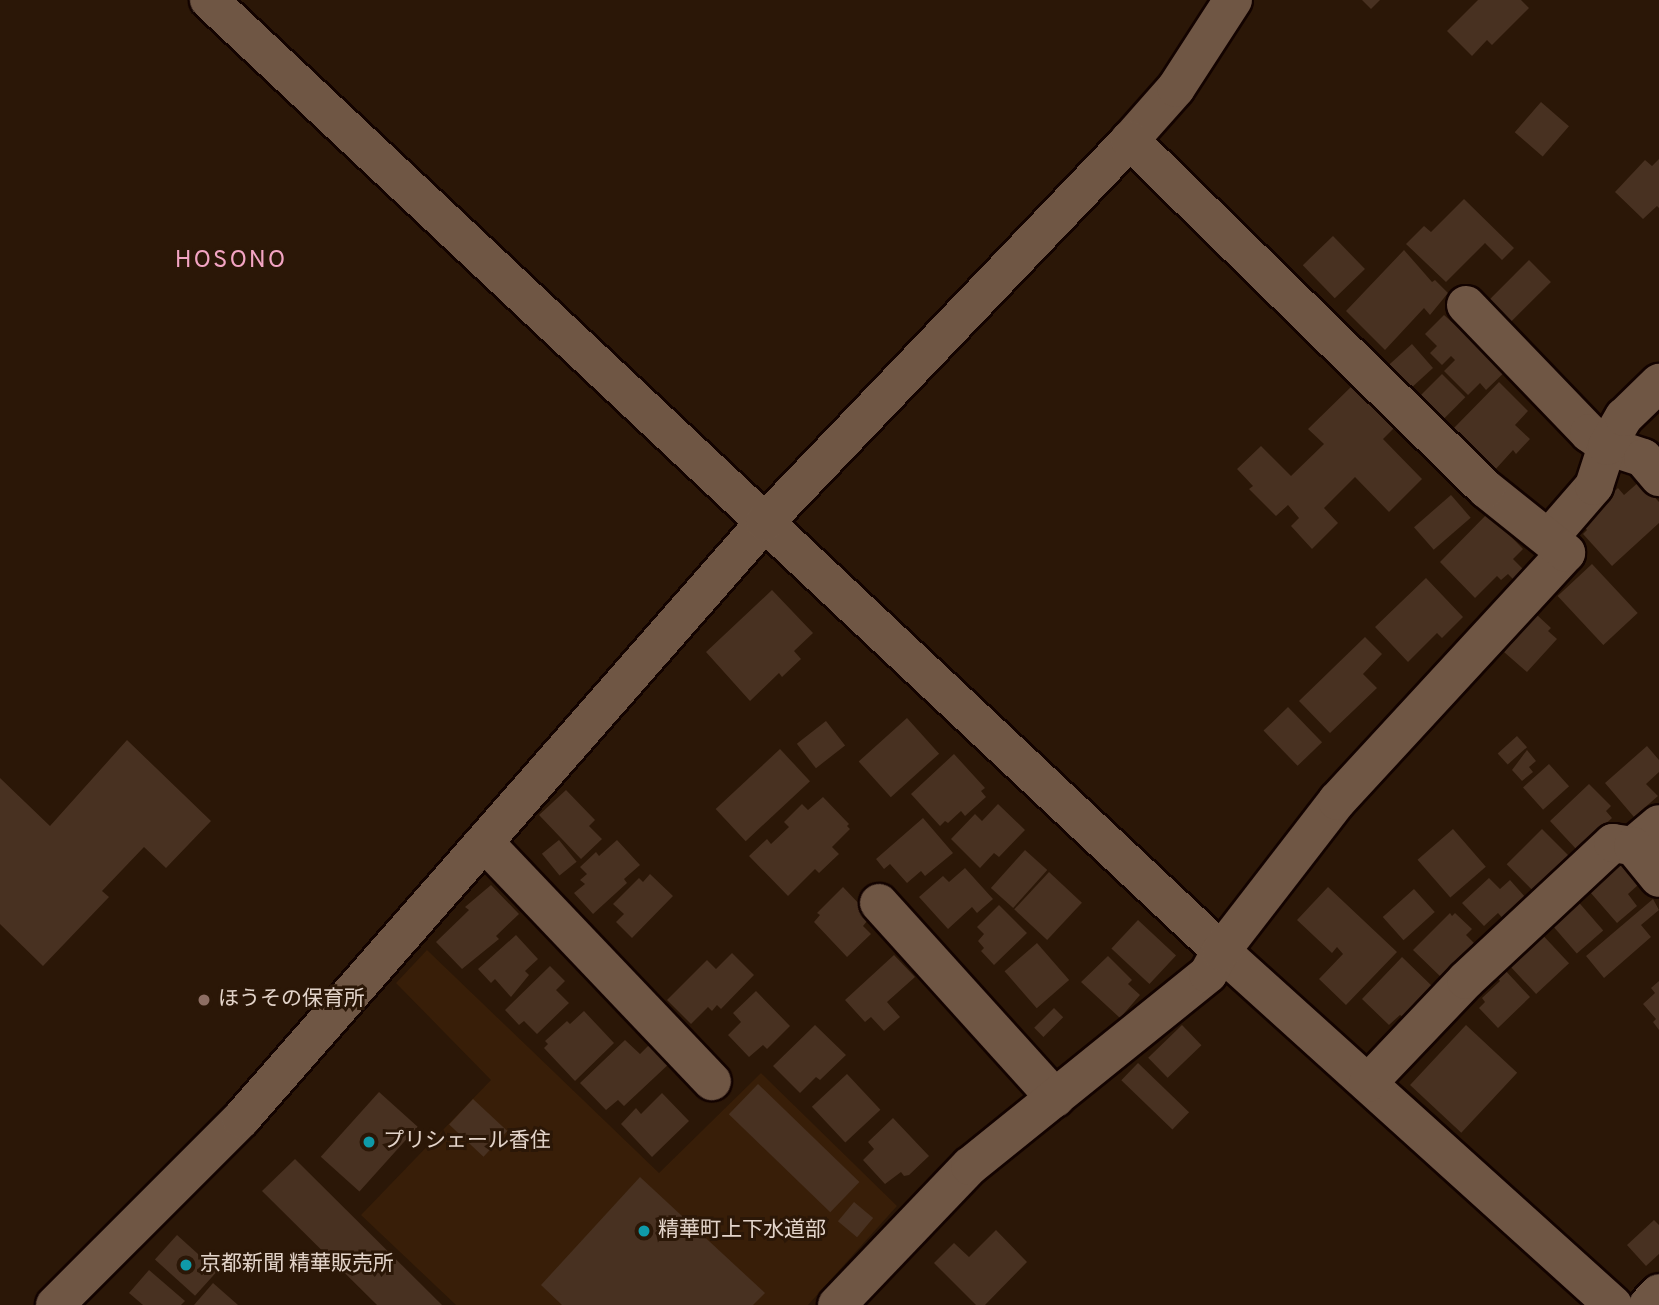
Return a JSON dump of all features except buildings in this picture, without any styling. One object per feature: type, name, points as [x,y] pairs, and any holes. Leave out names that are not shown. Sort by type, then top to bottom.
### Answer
[{"type":"street","points":[[209,0],[1221,951],[1613,1305]]},
{"type":"street","points":[[55,1305],[241,1119],[765,522],[1130,140],[1176,88],[1234,0]]},
{"type":"street","points":[[837,1305],[971,1166],[1208,974],[1221,951],[1337,801],[1566,553],[1476,480],[1130,140]]},
{"type":"street","points":[[1466,305],[1590,433],[1607,446],[1643,458],[1659,477]]},
{"type":"street","points":[[1549,538],[1594,486],[1607,446],[1624,417],[1659,383]]},
{"type":"street","points":[[1368,1083],[1466,979],[1613,843],[1646,835],[1659,878]]},
{"type":"street","points":[[485,843],[712,1081]]},
{"type":"street","points":[[879,903],[1055,1098]]},
{"type":"street","points":[[1648,1305],[1659,1293]]},
{"type":"shaded area","points":[[427,950],[659,1173],[761,1073],[897,1206],[808,1305],[456,1305],[361,1215],[491,1080],[396,983]]},
{"type":"place","name":"ほうその保育所","points":[[204,1000]]},
{"type":"place","name":"プリシェール香住","points":[[369,1142]]},
{"type":"place","name":"精華町上下水道部","points":[[644,1231]]},
{"type":"place","name":"京都新聞 精華販売所","points":[[186,1265]]},
{"type":"district","name":"HOSONO","points":[[231,262]]}]
